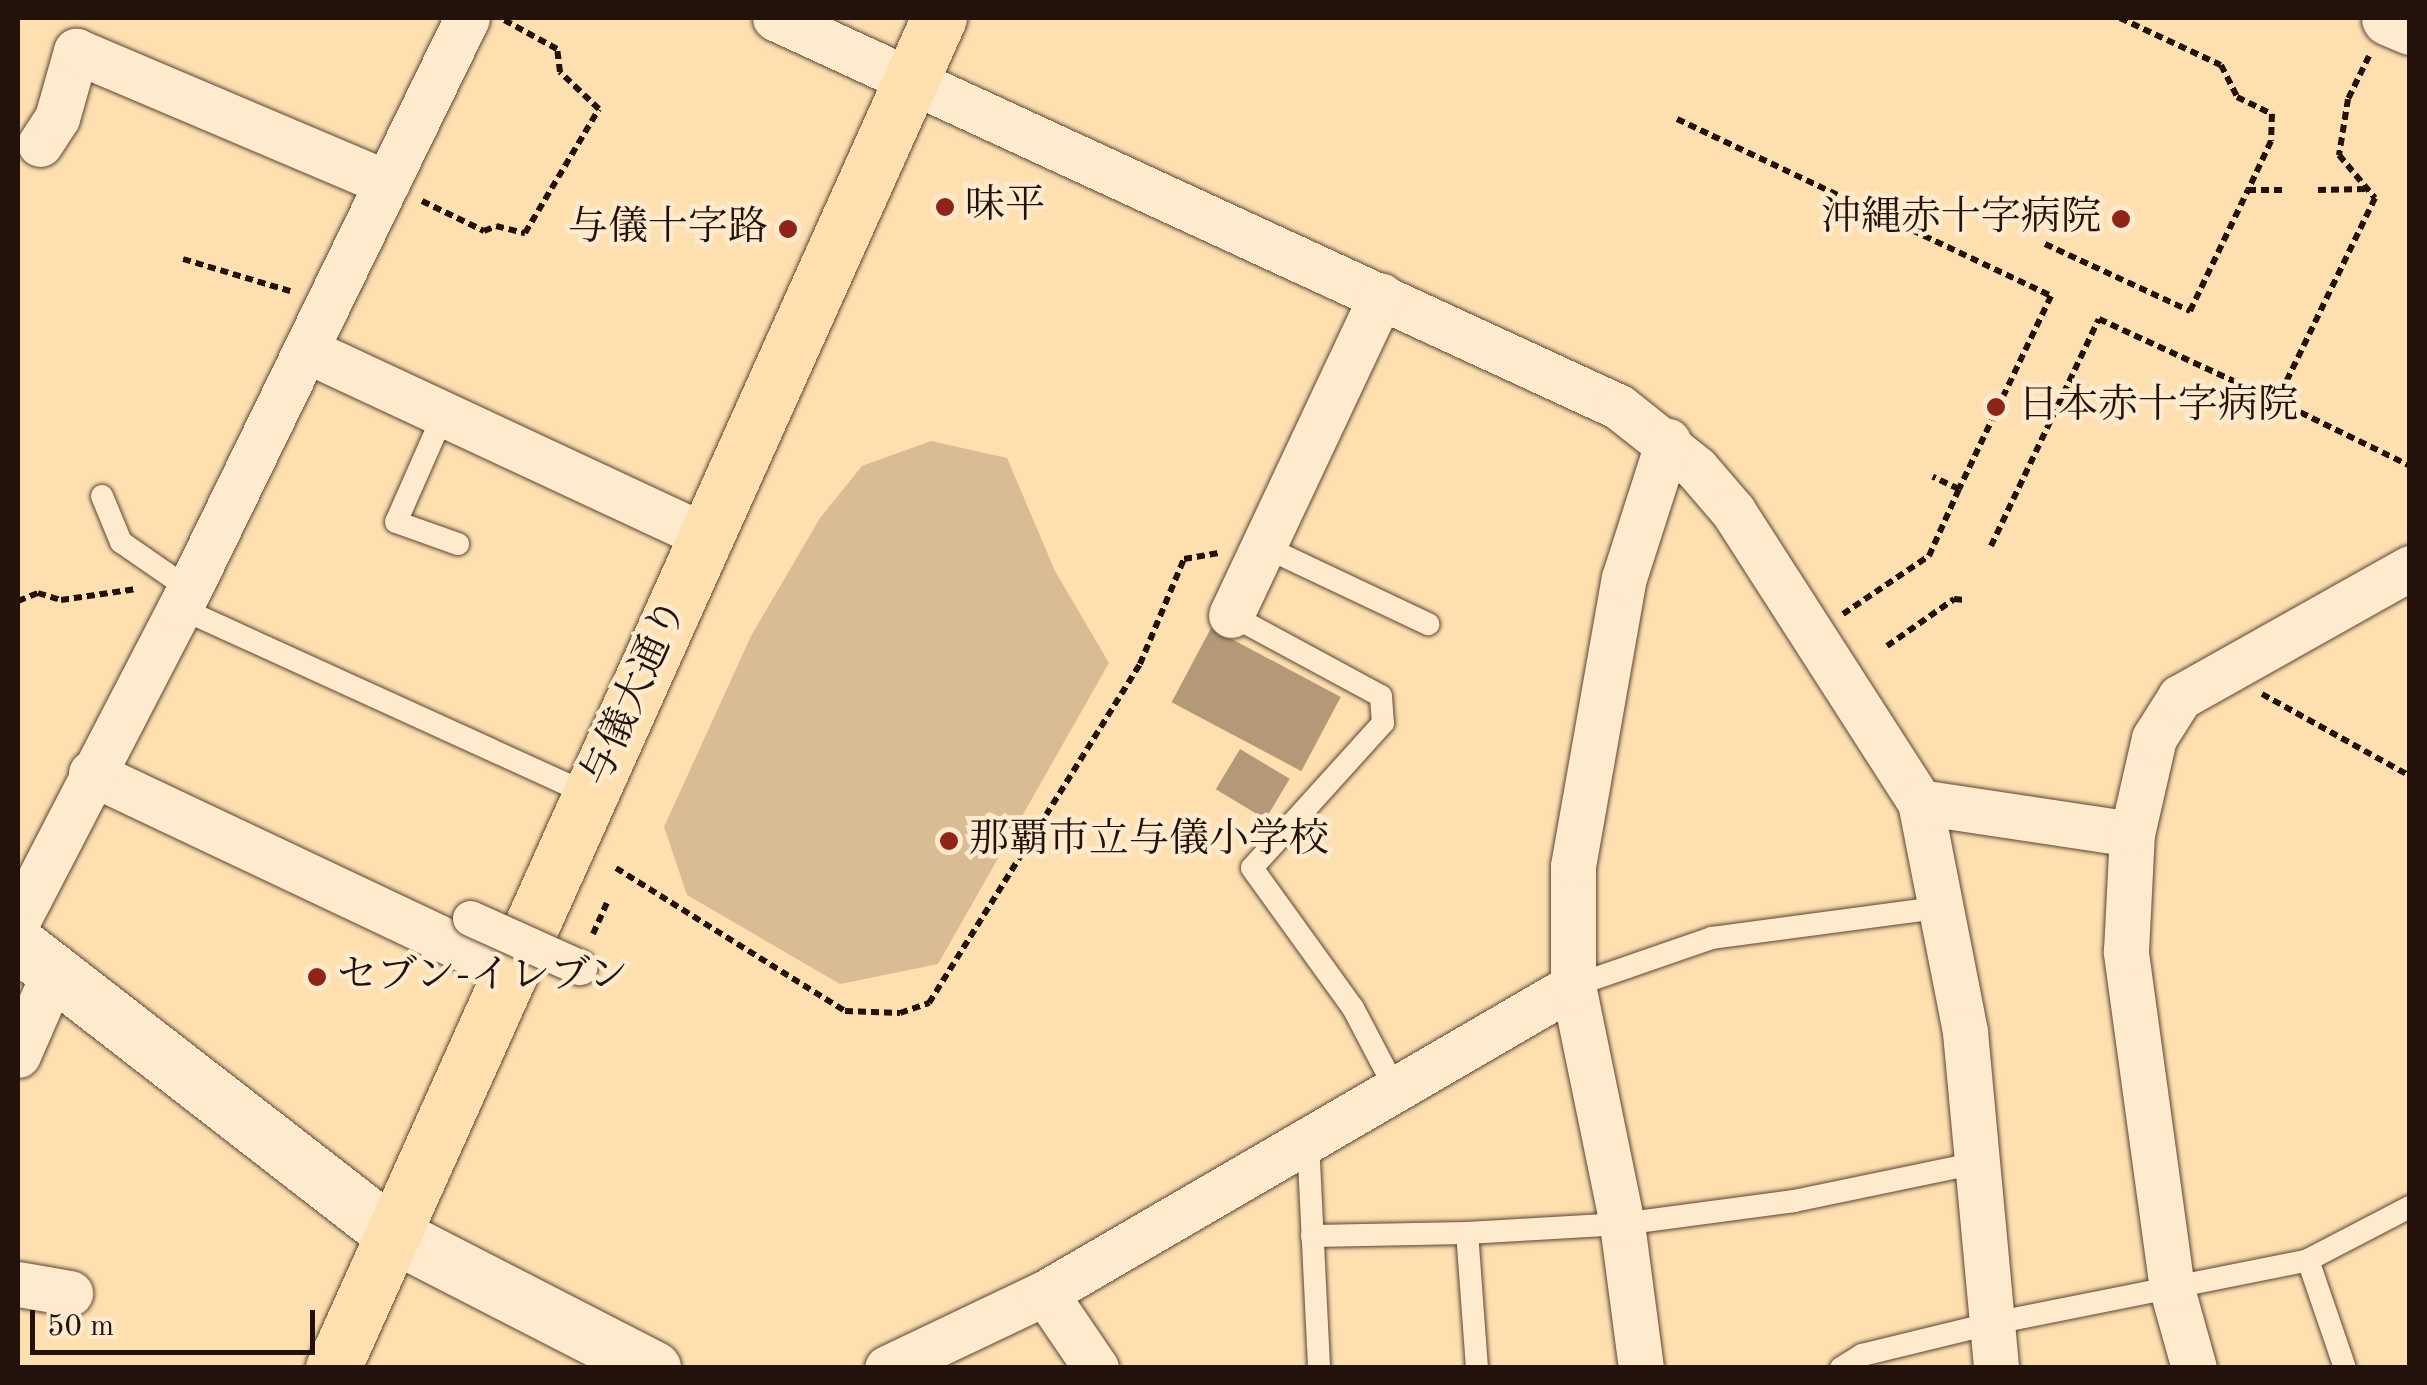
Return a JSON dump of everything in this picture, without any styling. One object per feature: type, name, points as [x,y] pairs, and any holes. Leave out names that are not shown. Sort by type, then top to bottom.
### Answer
[{"type":"highway","name":"与儀大通り","points":[[332,1368],[939,18]]},
{"type":"main road","points":[[36,957],[390,1233],[653,1368]]},
{"type":"street","points":[[775,18],[1619,407],[1668,441],[1733,511],[1920,802],[1936,908],[1964,1032],[1996,1368]]},
{"type":"street","points":[[18,920],[179,590],[306,350],[468,20]]},
{"type":"street","points":[[40,144],[57,118],[76,50],[387,184]]},
{"type":"street","points":[[1231,614],[1381,296]]},
{"type":"street","points":[[306,350],[445,411],[705,536]]},
{"type":"street","points":[[1640,1368],[1622,1224],[1573,986],[1573,866],[1596,715],[1624,578],[1668,441]]},
{"type":"street","points":[[2194,1368],[2172,1289],[2126,951],[2132,834],[2154,738],[2180,697],[2410,568]]},
{"type":"street","points":[[92,774],[510,971]]},
{"type":"street","points":[[1920,802],[2132,834]]},
{"type":"street","points":[[470,918],[579,966]]},
{"type":"street","points":[[18,1056],[36,957]]},
{"type":"street","points":[[888,1368],[1044,1292],[1573,986]]},
{"type":"street","points":[[18,1284],[70,1292]]},
{"type":"street","points":[[1044,1292],[1096,1368]]},
{"type":"lane","points":[[445,411],[396,522],[458,544]]},
{"type":"lane","points":[[102,496],[120,542],[179,590],[590,795]]},
{"type":"lane","points":[[1263,546],[1428,624]]},
{"type":"lane","points":[[1231,614],[1381,696],[1383,723],[1252,868],[1354,1008],[1396,1090]]},
{"type":"lane","points":[[1573,986],[1712,938],[1936,908]]},
{"type":"lane","points":[[1308,1141],[1318,1368]]},
{"type":"lane","points":[[1312,1236],[1622,1224],[1794,1202],[1976,1164]]},
{"type":"lane","points":[[1841,1368],[1862,1354],[1989,1324],[2308,1260],[2410,1207]]},
{"type":"lane","points":[[1466,1233],[1477,1368]]},
{"type":"lane","points":[[2308,1260],[2345,1368]]},
{"type":"path","points":[[2045,244],[2116,281],[2190,311],[2271,141],[2272,114],[2237,98],[2222,65],[2120,18]]},
{"type":"path","points":[[387,184],[484,231],[496,226],[525,233],[598,109],[560,72],[557,49],[468,20]]},
{"type":"path","points":[[2278,401],[2375,198],[2339,155],[2348,99],[2391,31]]},
{"type":"path","points":[[1677,119],[2052,293],[1929,556],[1842,614]]},
{"type":"path","points":[[2318,190],[2368,188]]},
{"type":"path","points":[[2248,190],[2282,190]]},
{"type":"path","points":[[183,259],[329,302]]},
{"type":"path","points":[[1991,546],[2100,316],[2410,466]]},
{"type":"path","points":[[1932,477],[1959,489]]},
{"type":"path","points":[[616,868],[845,1011],[900,1013],[929,1003],[1140,664],[1184,559],[1263,546]]},
{"type":"path","points":[[18,600],[38,593],[61,600],[144,588],[179,590]]},
{"type":"path","points":[[1888,646],[1954,599],[1965,600]]},
{"type":"path","points":[[2240,663],[2248,687],[2410,776]]},
{"type":"shaded area","points":[[931,441],[1007,458],[1055,571],[1109,663],[938,964],[840,984],[687,895],[664,827],[751,636],[820,518],[862,466]]},
{"type":"shaded area","points":[[1211,628],[1341,697],[1301,771],[1172,702]]},
{"type":"shaded area","points":[[1240,749],[1290,779],[1266,819],[1216,789]]},
{"type":"place","name":"味平","points":[[945,207]]},
{"type":"place","name":"沖縄赤十字病院","points":[[2121,219]]},
{"type":"place","name":"与儀十字路","points":[[788,229]]},
{"type":"place","name":"日本赤十字病院","points":[[1996,407]]},
{"type":"place","name":"那覇市立与儀小学校","points":[[949,841]]},
{"type":"place","name":"セブン-イレブン","points":[[317,977]]}]
